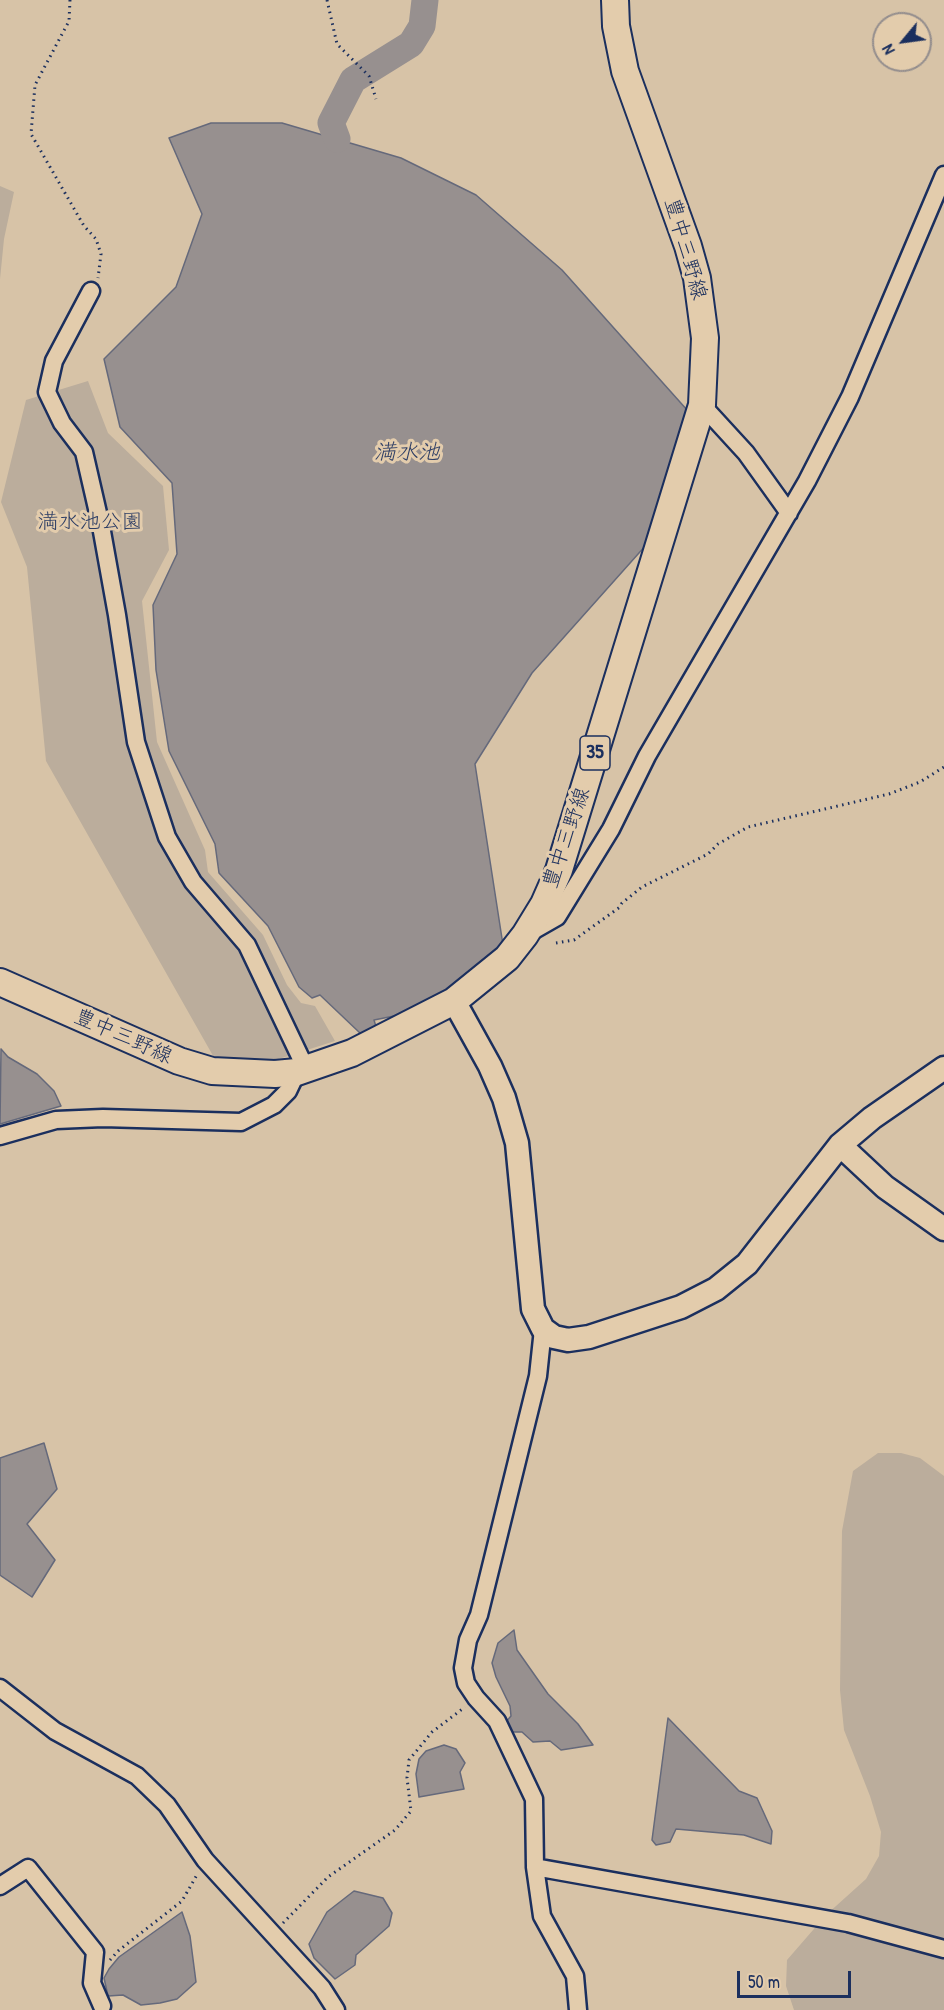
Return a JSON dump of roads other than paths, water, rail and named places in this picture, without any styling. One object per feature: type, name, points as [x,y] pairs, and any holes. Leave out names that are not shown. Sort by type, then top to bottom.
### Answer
[{"type":"main road","name":"豊中三野線","points":[[0,982],[179,1061],[212,1071],[240,1074],[302,1070],[352,1053],[454,1001],[507,958],[525,935],[544,904],[559,870],[702,405],[705,338],[697,278],[688,246],[625,71],[616,26],[615,0]]},
{"type":"street","points":[[525,935],[557,917],[610,829],[647,756],[789,513],[850,397],[944,175]]},
{"type":"street","points":[[0,1136],[64,1119],[241,1122],[274,1105],[288,1091],[302,1070],[247,945],[194,882],[167,837],[136,742],[116,604],[84,452],[62,423],[46,392],[54,362],[91,291]]},
{"type":"street","points":[[702,405],[746,453],[789,513]]},
{"type":"street","points":[[454,1001],[490,1066],[507,1109],[516,1143],[533,1309],[543,1329],[554,1337],[568,1340],[589,1337],[681,1307],[716,1289],[747,1264],[840,1145],[872,1119],[944,1068]]},
{"type":"street","points":[[840,1145],[885,1186],[944,1229]]},
{"type":"street","points":[[543,1329],[538,1376],[479,1615],[468,1640],[463,1668],[466,1683],[497,1721],[534,1799],[535,1868],[542,1916],[575,1976],[578,2010]]},
{"type":"street","points":[[0,1688],[55,1731],[137,1776],[167,1805],[205,1860],[322,1988],[336,2010]]},
{"type":"street","points":[[0,1886],[28,1868],[95,1952],[92,1983],[102,2006]]},
{"type":"street","points":[[535,1868],[848,1923],[944,1949]]},
{"type":"water","name":"満水池","points":[[211,123],[282,123],[401,158],[476,195],[562,270],[688,411],[647,544],[532,673],[475,764],[503,945],[467,978],[404,1014],[374,1020],[377,1030],[361,1034],[320,995],[312,998],[299,987],[268,926],[219,873],[215,844],[169,751],[156,670],[153,605],[177,554],[172,483],[120,427],[104,359],[176,287],[202,214],[169,138]]},
{"type":"water","points":[[1,1049],[8,1057],[37,1074],[54,1091],[61,1106],[0,1124]]},
{"type":"water","points":[[44,1443],[57,1489],[27,1524],[55,1560],[32,1597],[0,1575],[0,1458]]},
{"type":"water","points":[[514,1630],[517,1650],[548,1694],[578,1724],[593,1745],[561,1750],[550,1741],[533,1742],[522,1732],[509,1732],[505,1723],[511,1716],[510,1706],[492,1663],[498,1643]]},
{"type":"water","points":[[668,1718],[739,1791],[757,1798],[772,1831],[771,1844],[744,1835],[676,1829],[670,1842],[656,1845],[652,1840]]},
{"type":"water","points":[[444,1745],[456,1749],[465,1763],[460,1772],[464,1789],[419,1797],[416,1774],[419,1759],[426,1751]]},
{"type":"water","points":[[354,1891],[383,1898],[392,1913],[389,1926],[356,1955],[355,1965],[335,1979],[314,1958],[309,1944],[327,1912]]},
{"type":"water","points":[[182,1912],[190,1936],[196,1982],[177,1999],[160,2003],[141,2005],[123,1995],[108,1996],[104,1978],[119,1957]]},
{"type":"waterway","points":[[337,139],[331,123],[353,80],[411,44],[422,26],[425,0]]},
{"type":"park label","name":"満水池公園","points":[[90,522]]}]
